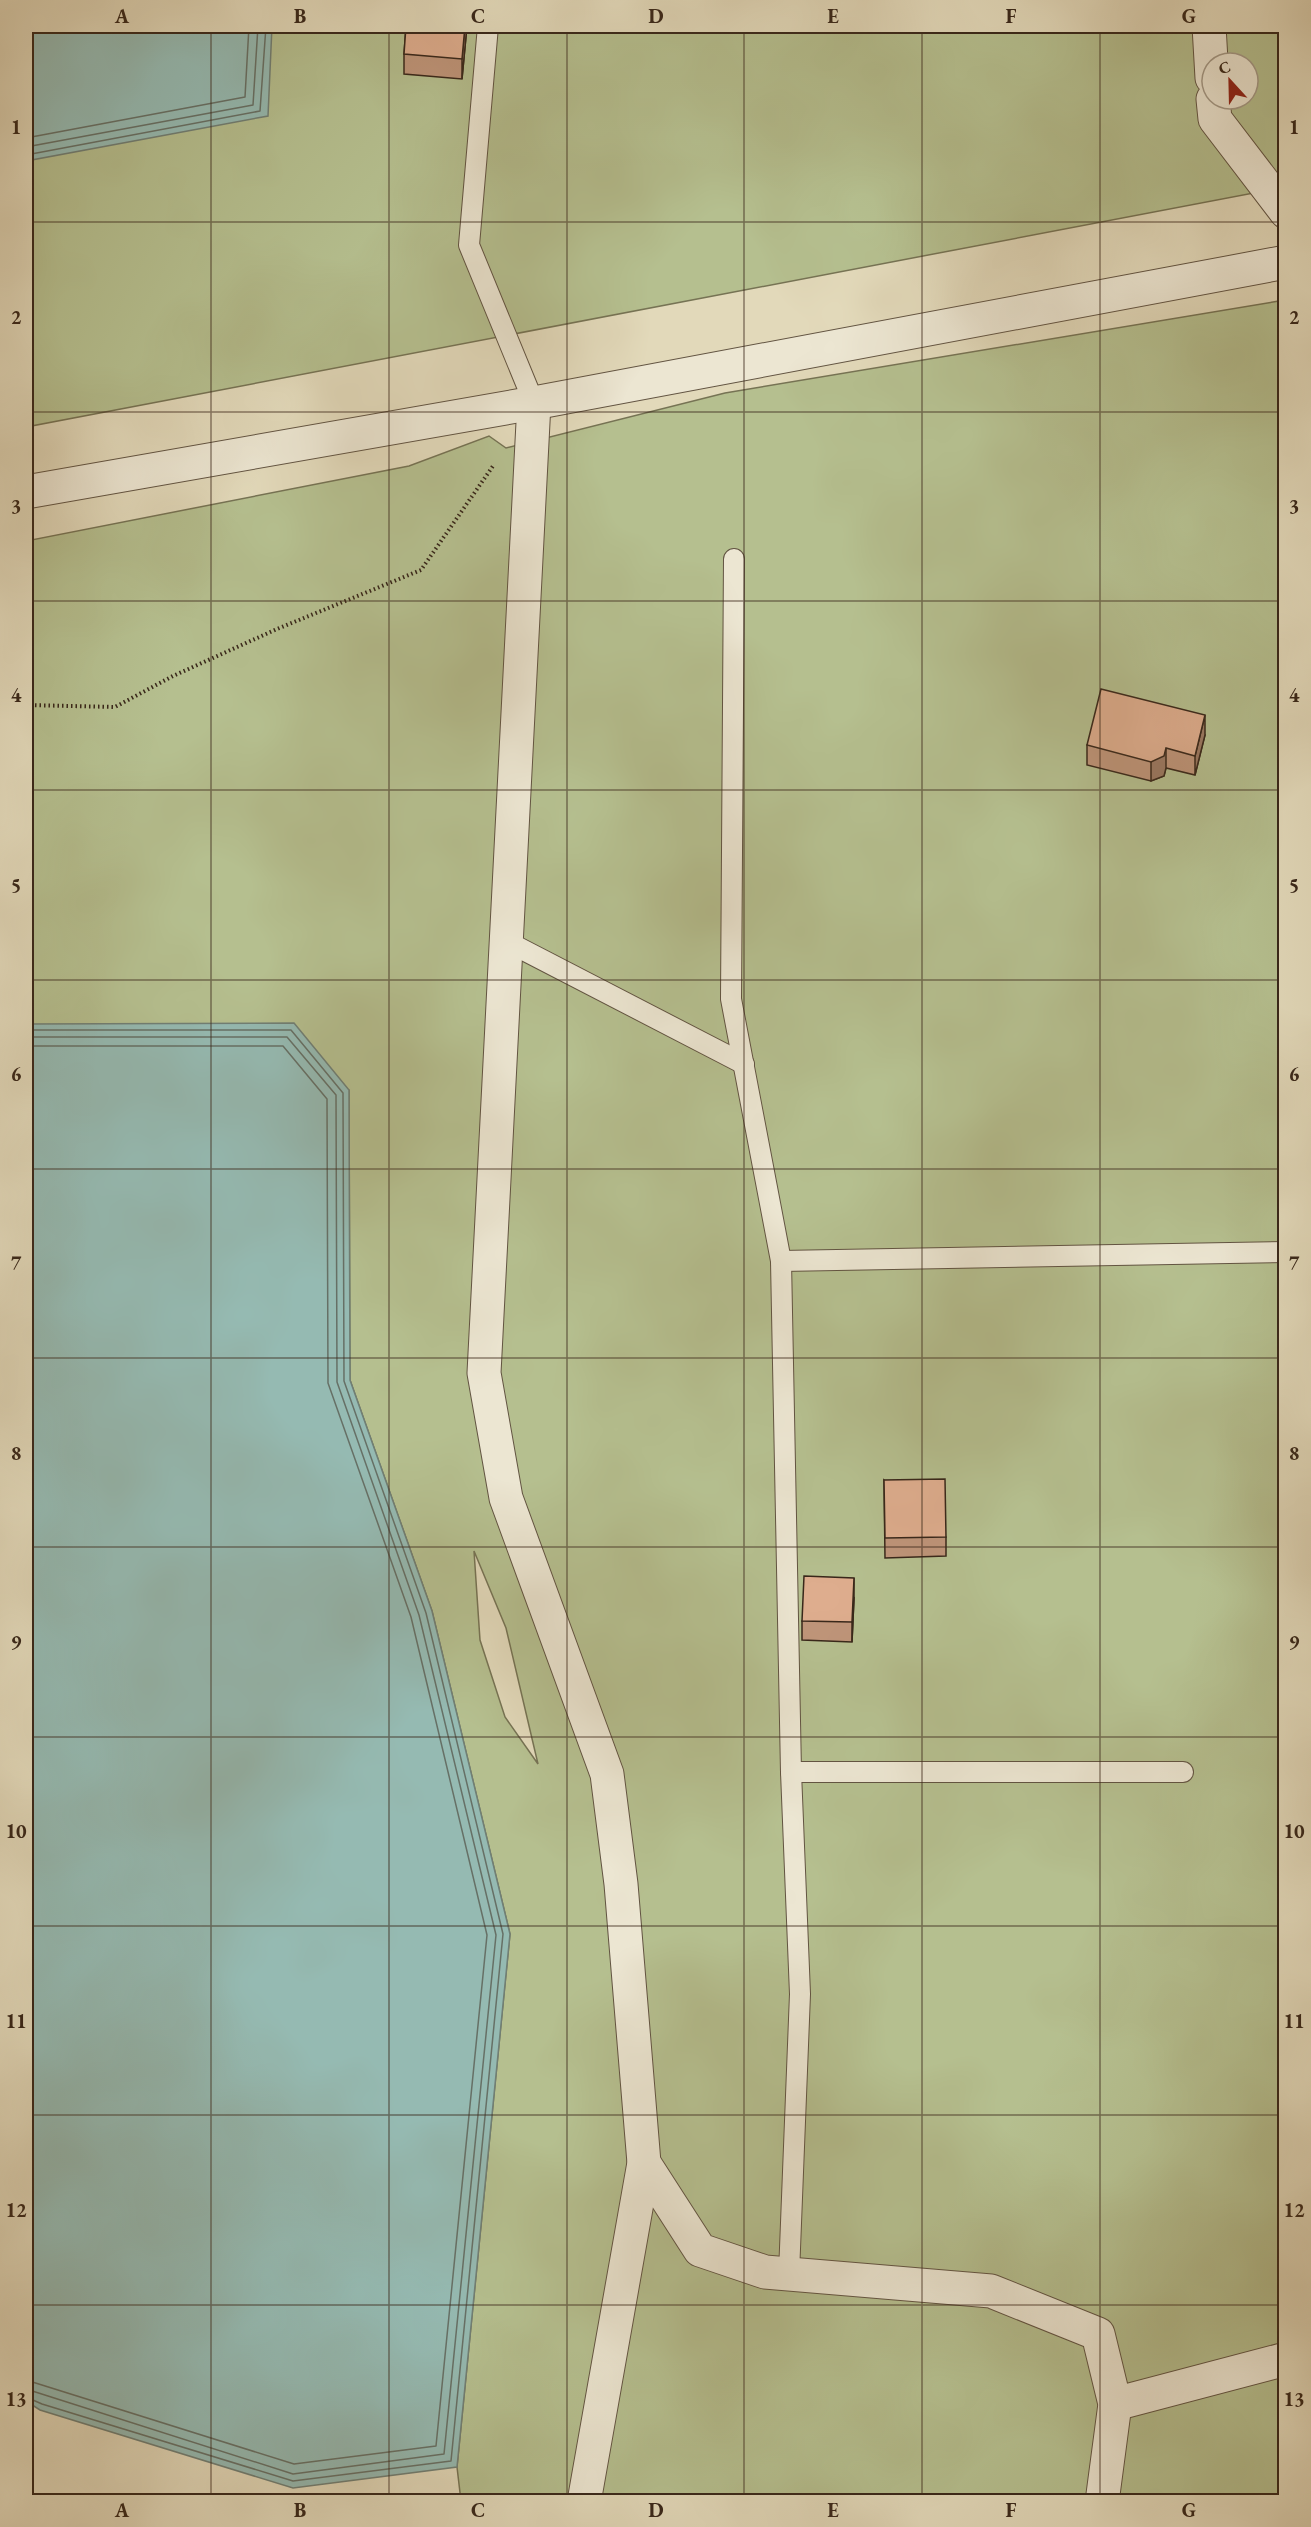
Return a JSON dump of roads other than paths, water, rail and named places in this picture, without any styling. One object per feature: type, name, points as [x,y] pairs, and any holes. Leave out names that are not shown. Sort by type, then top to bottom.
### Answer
[{"type":"street","points":[[1209,26],[1210,51]]},
{"type":"street","points":[[1215,111],[1215,119],[1286,212]]},
{"type":"street","points":[[26,492],[534,403],[1286,262]]},
{"type":"street","points":[[534,403],[484,1373],[506,1498],[607,1774],[621,1884],[644,2163],[584,2502]]},
{"type":"street","points":[[644,2163],[700,2250],[765,2272],[991,2291],[1098,2334],[1115,2404],[1102,2502]]},
{"type":"street","points":[[1115,2404],[1286,2359]]},
{"type":"lane","points":[[488,26],[469,245],[534,403]]},
{"type":"lane","points":[[734,559],[731,999],[781,1261],[791,1772],[800,1994],[789,2274]]},
{"type":"lane","points":[[506,941],[744,1064]]},
{"type":"lane","points":[[781,1261],[1286,1252]]},
{"type":"lane","points":[[791,1772],[1183,1772]]},
{"type":"water","points":[[26,26],[272,26],[268,116],[26,161]]},
{"type":"water","points":[[294,1023],[349,1090],[350,1380],[432,1611],[510,1934],[457,2467],[293,2488],[40,2410],[26,2401],[26,1024]]}]
